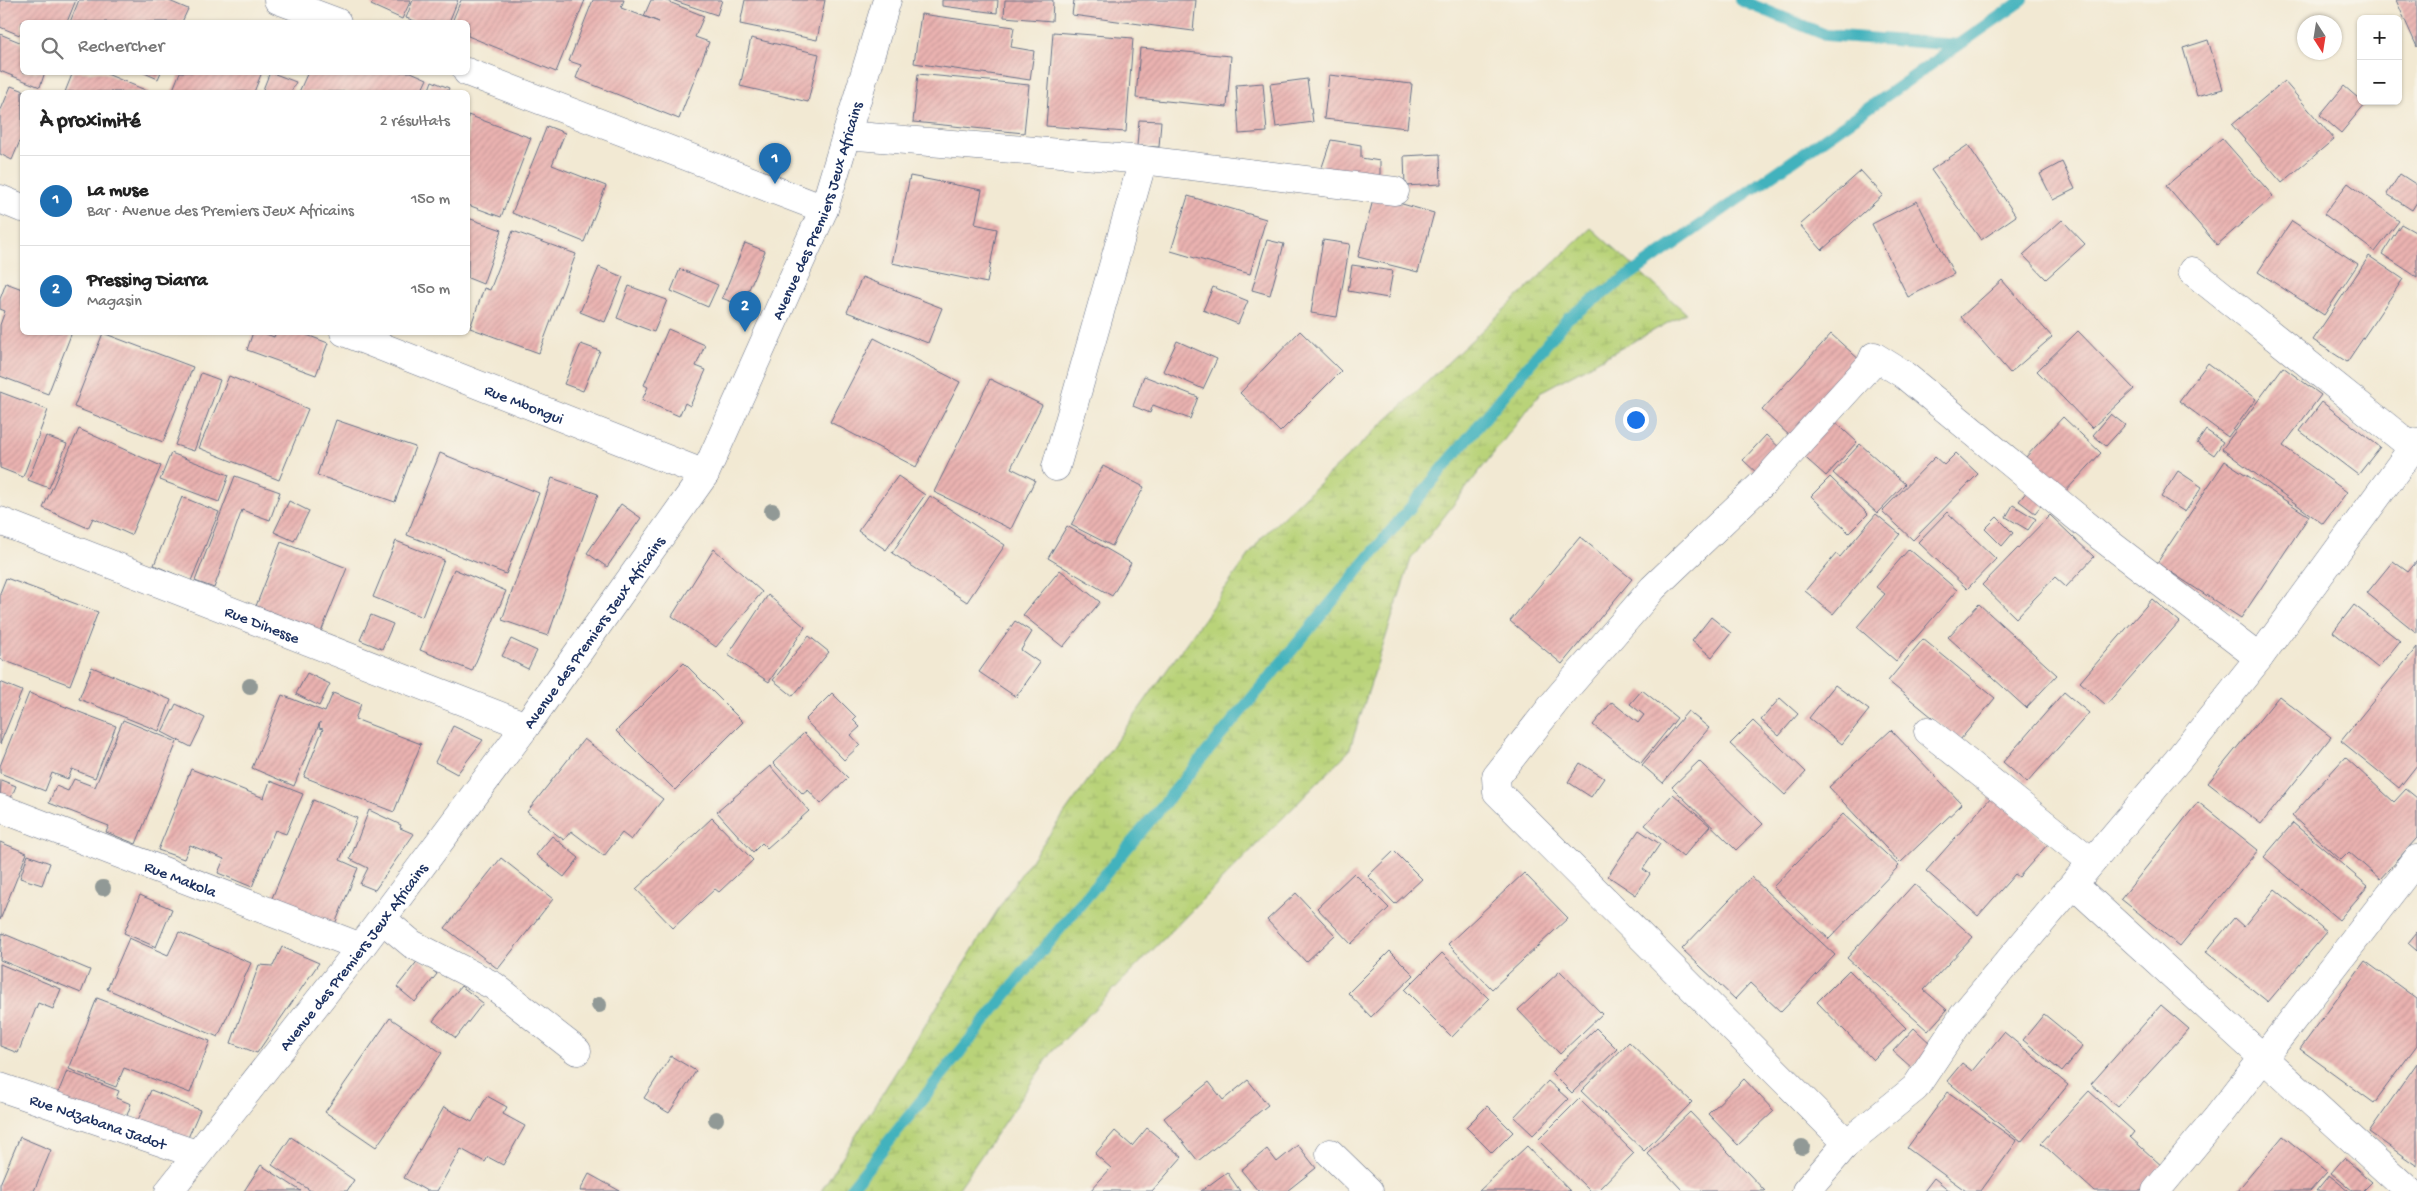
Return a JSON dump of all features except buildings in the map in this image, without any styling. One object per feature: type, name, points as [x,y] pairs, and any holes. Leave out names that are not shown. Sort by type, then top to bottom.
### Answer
[{"type":"street","points":[[278,0],[332,20]]},
{"type":"street","name":"Avenue des Premiers Jeux Africains","points":[[169,1191],[196,1154],[382,919],[526,726],[705,474],[824,209],[887,0]]},
{"type":"street","points":[[470,73],[824,209]]},
{"type":"street","points":[[846,134],[1143,160],[1395,191]]},
{"type":"street","points":[[1056,467],[1143,160]]},
{"type":"street","points":[[0,199],[20,207]]},
{"type":"street","points":[[1806,1191],[1846,1143],[1915,1088],[1965,1012],[2074,885],[2259,658],[2415,447],[2192,271]]},
{"type":"street","name":"Rue Mbongui","points":[[352,335],[705,474]]},
{"type":"street","points":[[1846,1143],[1497,792],[1496,777],[1558,697],[1653,588],[1764,482],[1870,365],[1874,356],[1903,374],[2101,538],[2259,658]]},
{"type":"street","name":"Rue Dihesse","points":[[0,521],[526,726]]},
{"type":"street","points":[[1928,731],[2092,862]]},
{"type":"street","name":"Rue Makola","points":[[0,808],[361,947]]},
{"type":"street","points":[[2156,1191],[2262,1060],[2417,860]]},
{"type":"street","points":[[2074,885],[2262,1060],[2408,1191]]},
{"type":"street","points":[[382,919],[412,944],[494,986],[577,1050]]},
{"type":"street","name":"Rue Ndzabana Jadot","points":[[0,1087],[196,1154]]},
{"type":"street","points":[[1330,1153],[1369,1191]]},
{"type":"green space","points":[[1591,228],[1686,313],[1542,391],[1411,559],[1349,751],[1053,1051],[957,1191],[821,1191],[1014,884],[1262,537]]},
{"type":"waterway","points":[[1740,0],[1826,35],[1959,45]]},
{"type":"waterway","points":[[849,1191],[1024,972],[1568,318],[2023,0]]},
{"type":"place","name":"La muse","points":[[775,184]]},
{"type":"place","name":"Pressing Diarra","points":[[745,332]]}]
